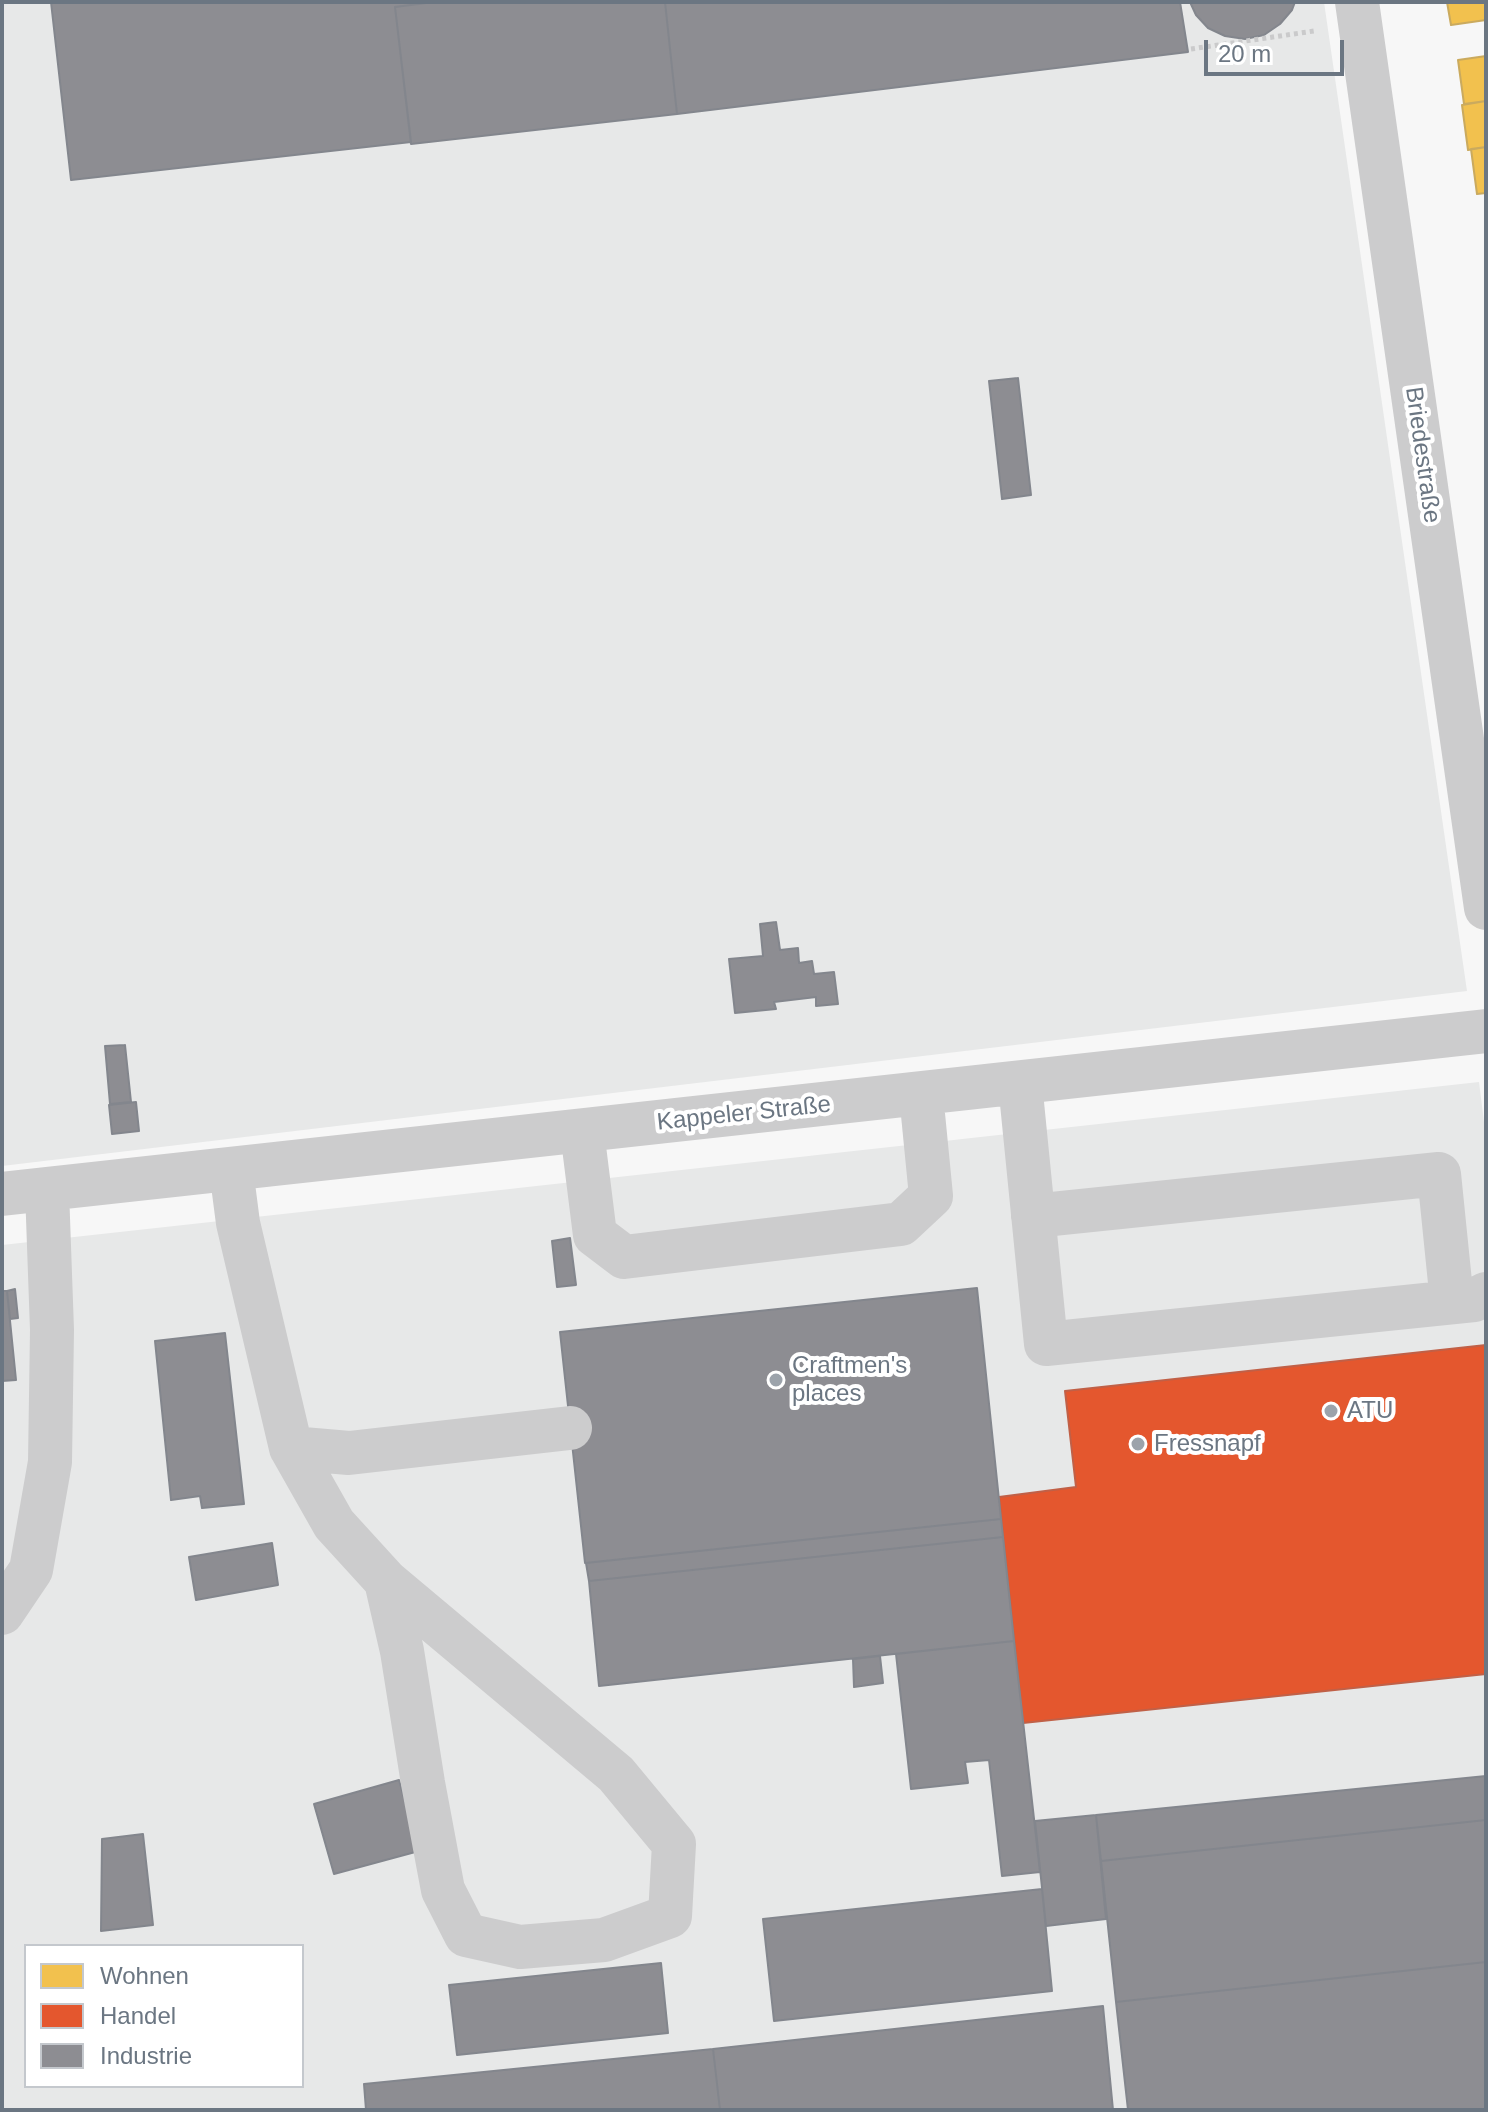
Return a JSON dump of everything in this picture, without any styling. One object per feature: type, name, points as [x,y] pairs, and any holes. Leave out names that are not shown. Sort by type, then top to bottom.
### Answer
[{"type":"street","name":"Briedestraße","points":[[1357,2],[1486,908]]},
{"type":"street","name":"Kappeler Straße","points":[[2,1194],[1486,1031]]},
{"type":"street","points":[[1020,1083],[1033,1216],[1046,1344],[1469,1298],[1439,1174],[1033,1216]]},
{"type":"street","points":[[582,1131],[595,1235],[624,1257],[901,1224],[931,1196],[921,1094]]},
{"type":"street","points":[[231,1169],[238,1223],[291,1448],[334,1524],[386,1581],[616,1774],[674,1844],[670,1916],[604,1940],[520,1947],[466,1935],[443,1890],[402,1651],[386,1581]]},
{"type":"street","points":[[2,1613],[31,1570],[50,1462],[52,1330],[47,1190]]},
{"type":"street","points":[[291,1448],[349,1453],[570,1428]]},
{"type":"path","points":[[1191,49],[1314,30]]},
{"type":"shaded area","points":[[2,2],[1324,2],[1467,991],[2,1166]]},
{"type":"shaded area","points":[[1479,1082],[1486,1138],[1486,2110],[2,2110],[2,1245]]},
{"type":"building: Wohnen","points":[[1447,2],[1486,2],[1486,20],[1451,25]]},
{"type":"building: Wohnen","points":[[1486,56],[1486,101],[1464,104],[1458,60]]},
{"type":"building: Wohnen","points":[[1486,101],[1486,147],[1468,150],[1462,105]]},
{"type":"building: Wohnen","points":[[1486,147],[1486,193],[1477,194],[1471,149]]},
{"type":"building: Handel","points":[[1486,1345],[1486,1674],[1023,1723],[999,1497],[1076,1487],[1065,1391]]},
{"type":"building: Industrie","points":[[51,2],[434,2],[395,7],[411,142],[71,180]]},
{"type":"building: Industrie","points":[[434,2],[665,2],[677,114],[411,144],[395,7]]},
{"type":"building: Industrie","points":[[665,2],[1180,2],[1188,52],[677,114]]},
{"type":"building: Industrie","points":[[1190,2],[1295,2],[1280,24],[1264,35],[1245,39],[1225,36],[1208,28],[1196,15]]},
{"type":"building: Industrie","points":[[1018,378],[1031,495],[1002,499],[989,381]]},
{"type":"building: Industrie","points":[[776,922],[780,950],[798,948],[799,963],[812,961],[814,974],[834,972],[838,1004],[816,1006],[816,997],[774,1002],[776,1009],[735,1013],[729,959],[763,956],[760,924]]},
{"type":"building: Industrie","points":[[125,1045],[131,1102],[110,1104],[105,1046]]},
{"type":"building: Industrie","points":[[136,1102],[139,1131],[112,1134],[109,1105]]},
{"type":"building: Industrie","points":[[570,1238],[576,1285],[557,1287],[552,1241]]},
{"type":"building: Industrie","name":"Craftmen's places","points":[[977,1288],[1001,1519],[585,1563],[560,1332]]},
{"type":"building: Industrie","points":[[15,1289],[18,1318],[10,1319],[7,1291]]},
{"type":"building: Industrie","points":[[2,1291],[7,1291],[16,1380],[2,1381]]},
{"type":"building: Industrie","points":[[225,1333],[244,1504],[202,1508],[200,1496],[171,1500],[155,1341]]},
{"type":"building: Industrie","points":[[1001,1519],[1003,1537],[589,1581],[586,1563]]},
{"type":"building: Industrie","points":[[1003,1537],[1014,1641],[599,1686],[589,1581]]},
{"type":"building: Industrie","points":[[272,1543],[278,1585],[196,1600],[189,1557]]},
{"type":"building: Industrie","points":[[1014,1641],[1040,1872],[1002,1876],[989,1760],[965,1762],[968,1783],[911,1789],[896,1654]]},
{"type":"building: Industrie","points":[[880,1656],[883,1683],[854,1687],[853,1659]]},
{"type":"building: Industrie","points":[[1486,1776],[1486,1820],[1101,1861],[1096,1815]]},
{"type":"building: Industrie","points":[[399,1780],[419,1851],[334,1874],[314,1804]]},
{"type":"building: Industrie","points":[[1096,1815],[1106,1919],[1046,1926],[1035,1821]]},
{"type":"building: Industrie","points":[[1486,1820],[1486,1962],[1116,2002],[1101,1861]]},
{"type":"building: Industrie","points":[[143,1834],[153,1925],[101,1931],[102,1839]]},
{"type":"building: Industrie","points":[[1042,1889],[1052,1991],[774,2021],[763,1919]]},
{"type":"building: Industrie","points":[[1486,1962],[1486,2110],[1128,2110],[1116,2002]]},
{"type":"building: Industrie","points":[[661,1963],[668,2033],[457,2055],[449,1985]]},
{"type":"building: Industrie","points":[[1103,2006],[1113,2110],[720,2110],[713,2049]]},
{"type":"building: Industrie","points":[[713,2049],[720,2110],[366,2110],[364,2084]]},
{"type":"place","name":"Craftmen's places","points":[[776,1380]]},
{"type":"place","name":"ATU","points":[[1331,1411]]},
{"type":"place","name":"Fressnapf","points":[[1138,1444]]}]
